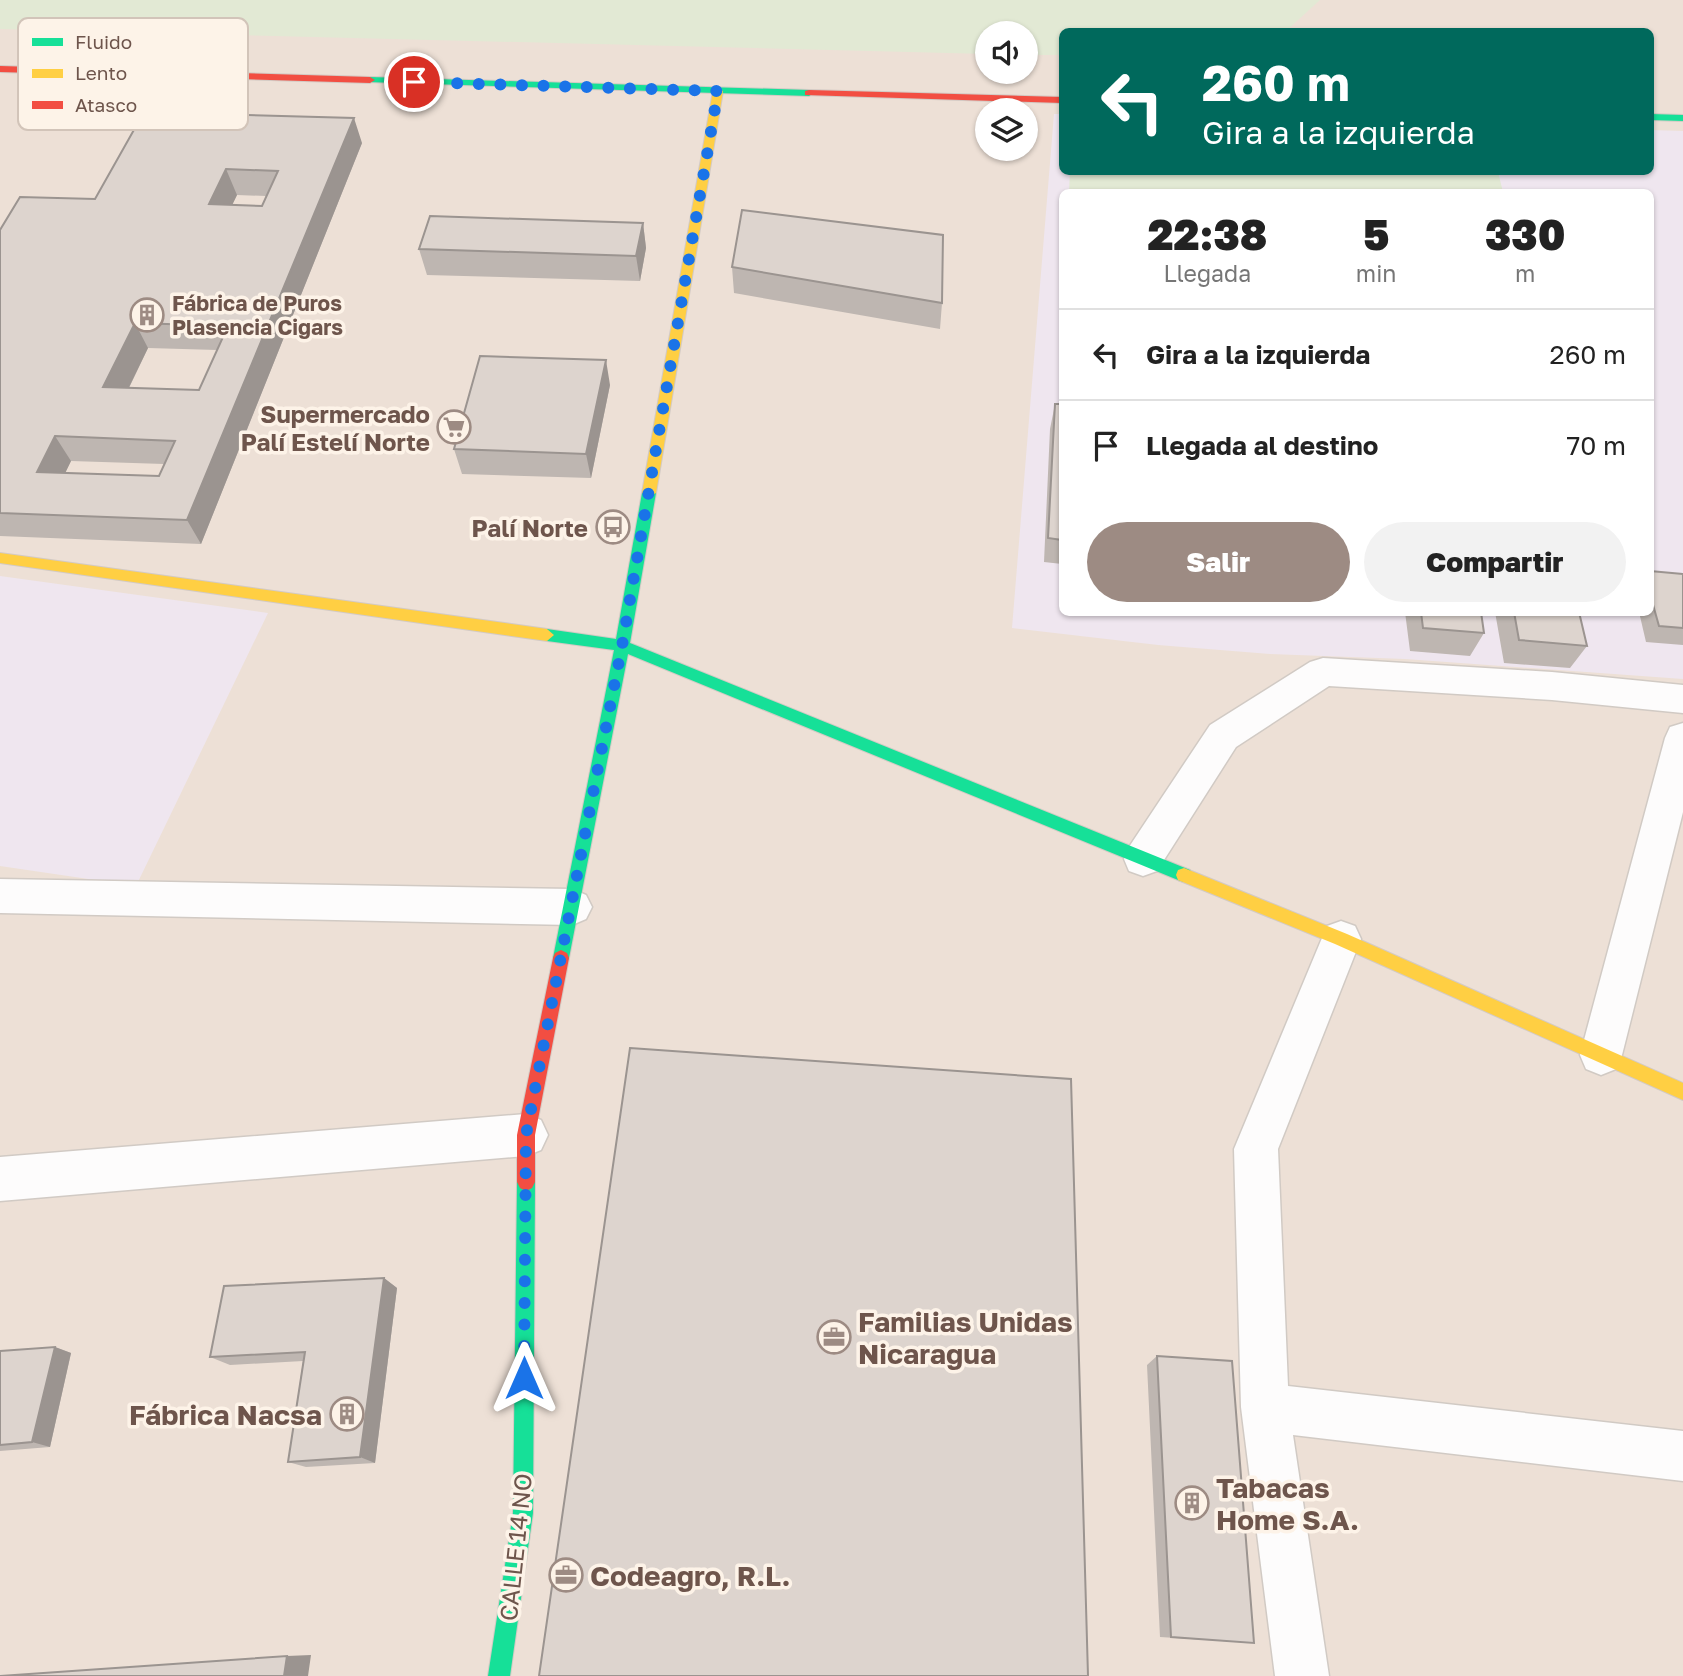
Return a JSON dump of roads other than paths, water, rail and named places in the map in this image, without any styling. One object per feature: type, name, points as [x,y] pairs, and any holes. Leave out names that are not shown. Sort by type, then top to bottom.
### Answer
[{"type":"street","points":[[0,69],[18,70]]},
{"type":"street","points":[[248,77],[1059,100]]},
{"type":"street","name":"CALLE 14 NO","points":[[499,1676],[523,1513],[526,1135],[622,646],[718,91]]},
{"type":"street","points":[[1654,117],[1683,118]]},
{"type":"street","points":[[0,558],[622,646],[1341,939],[1683,1092]]},
{"type":"street","points":[[1143,859],[1223,736],[1323,672],[1552,686],[1683,699]]},
{"type":"street","points":[[1601,1055],[1683,738]]},
{"type":"street","points":[[0,895],[572,907]]},
{"type":"street","points":[[1302,1676],[1265,1407],[1256,1149],[1341,939]]},
{"type":"street","points":[[0,1179],[526,1135]]},
{"type":"street","points":[[1265,1407],[1683,1456]]},
{"type":"place","name":"Fábrica de Puros Plasencia Cigars","points":[[147,315]]},
{"type":"place","name":"Supermercado Palí Estelí Norte","points":[[454,427]]},
{"type":"place","name":"Palí Norte","points":[[613,527]]},
{"type":"place","name":"Familias Unidas Nicaragua","points":[[834,1337]]},
{"type":"place","name":"Fábrica Nacsa","points":[[347,1414]]},
{"type":"place","name":"Tabacas Home S.A.","points":[[1192,1503]]},
{"type":"place","name":"Codeagro, R.L.","points":[[566,1575]]}]
